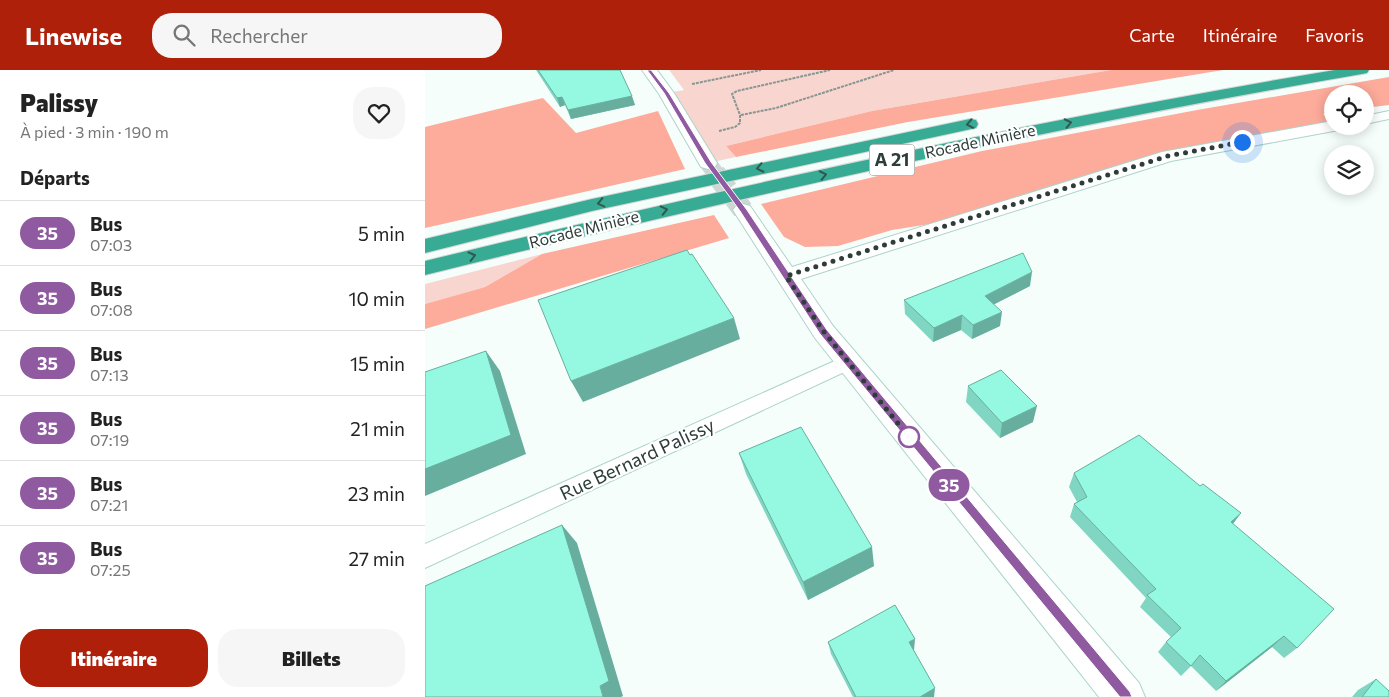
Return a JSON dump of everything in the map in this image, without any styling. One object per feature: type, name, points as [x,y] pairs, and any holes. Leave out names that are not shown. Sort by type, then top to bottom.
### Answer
[{"type":"highway","name":"Rocade Minière","points":[[1013,116],[1277,70]]},
{"type":"highway","name":"Rocade Minière","points":[[425,268],[616,221],[968,143],[1201,96],[1362,70]]},
{"type":"highway","name":"Rocade Minière","points":[[425,246],[648,192],[985,121]]},
{"type":"street","points":[[649,70],[666,93],[708,163]]},
{"type":"street","points":[[786,276],[1168,156],[1324,128]]},
{"type":"street","points":[[743,210],[824,332],[1125,697]]},
{"type":"lane","points":[[1374,118],[1389,115]]},
{"type":"lane","name":"Rue Bernard Palissy","points":[[425,556],[848,362]]},
{"type":"path","points":[[691,84],[761,70]]},
{"type":"path","points":[[691,136],[735,127],[740,123],[741,114],[733,98],[733,94],[737,91],[830,70]]},
{"type":"path","points":[[741,114],[776,108],[894,70]]},
{"type":"shaded area","points":[[669,70],[1111,70],[872,111],[726,146],[736,157],[708,163],[666,93],[684,90]]},
{"type":"shaded area","points":[[1111,70],[1223,70],[908,122],[736,157],[726,146],[872,111]]},
{"type":"shaded area","points":[[1389,77],[1389,105],[1374,107],[1374,85],[1342,85]]},
{"type":"shaded area","points":[[1324,88],[1324,127],[1168,156],[975,217],[892,230],[838,246],[805,247],[784,237],[761,204],[982,151]]},
{"type":"shaded area","points":[[543,98],[576,133],[658,111],[685,169],[425,228],[425,127]]},
{"type":"shaded area","points":[[714,215],[729,238],[425,329],[425,304],[485,287],[542,254]]},
{"type":"shaded area","points":[[542,254],[485,287],[425,304],[425,284]]},
{"type":"building","points":[[538,70],[620,70],[632,96],[568,110],[562,97],[557,98]]},
{"type":"building","points":[[687,250],[690,255],[692,254],[734,318],[571,381],[538,300]]},
{"type":"building","points":[[1023,253],[1032,272],[985,296],[1002,312],[973,325],[962,315],[934,328],[904,300]]},
{"type":"building","points":[[486,351],[511,435],[425,469],[425,372]]},
{"type":"building","points":[[1001,370],[1037,406],[1002,423],[968,386]]},
{"type":"building","points":[[801,427],[872,547],[803,582],[739,453]]},
{"type":"building","points":[[1139,435],[1200,486],[1203,484],[1241,513],[1231,522],[1334,609],[1297,648],[1284,636],[1226,681],[1200,655],[1191,666],[1166,642],[1181,628],[1147,595],[1156,589],[1074,504],[1087,497],[1074,473]]},
{"type":"building","points":[[562,525],[609,681],[600,686],[603,697],[425,697],[425,586]]},
{"type":"building","points":[[895,605],[915,639],[909,642],[935,688],[920,697],[856,697],[828,642]]},
{"type":"building","points":[[1376,679],[1389,691],[1389,697],[1362,697]]},
{"type":"tunnel","points":[[708,163],[716,174]]},
{"type":"tunnel","points":[[715,173],[743,210]]},
{"type":"bus line","name":"35","points":[[649,70],[666,93],[708,163],[743,210],[824,332],[919,450],[1125,697]]},
{"type":"route","points":[[909,437],[824,332],[786,276],[879,245],[1168,156],[1242,142]]}]
